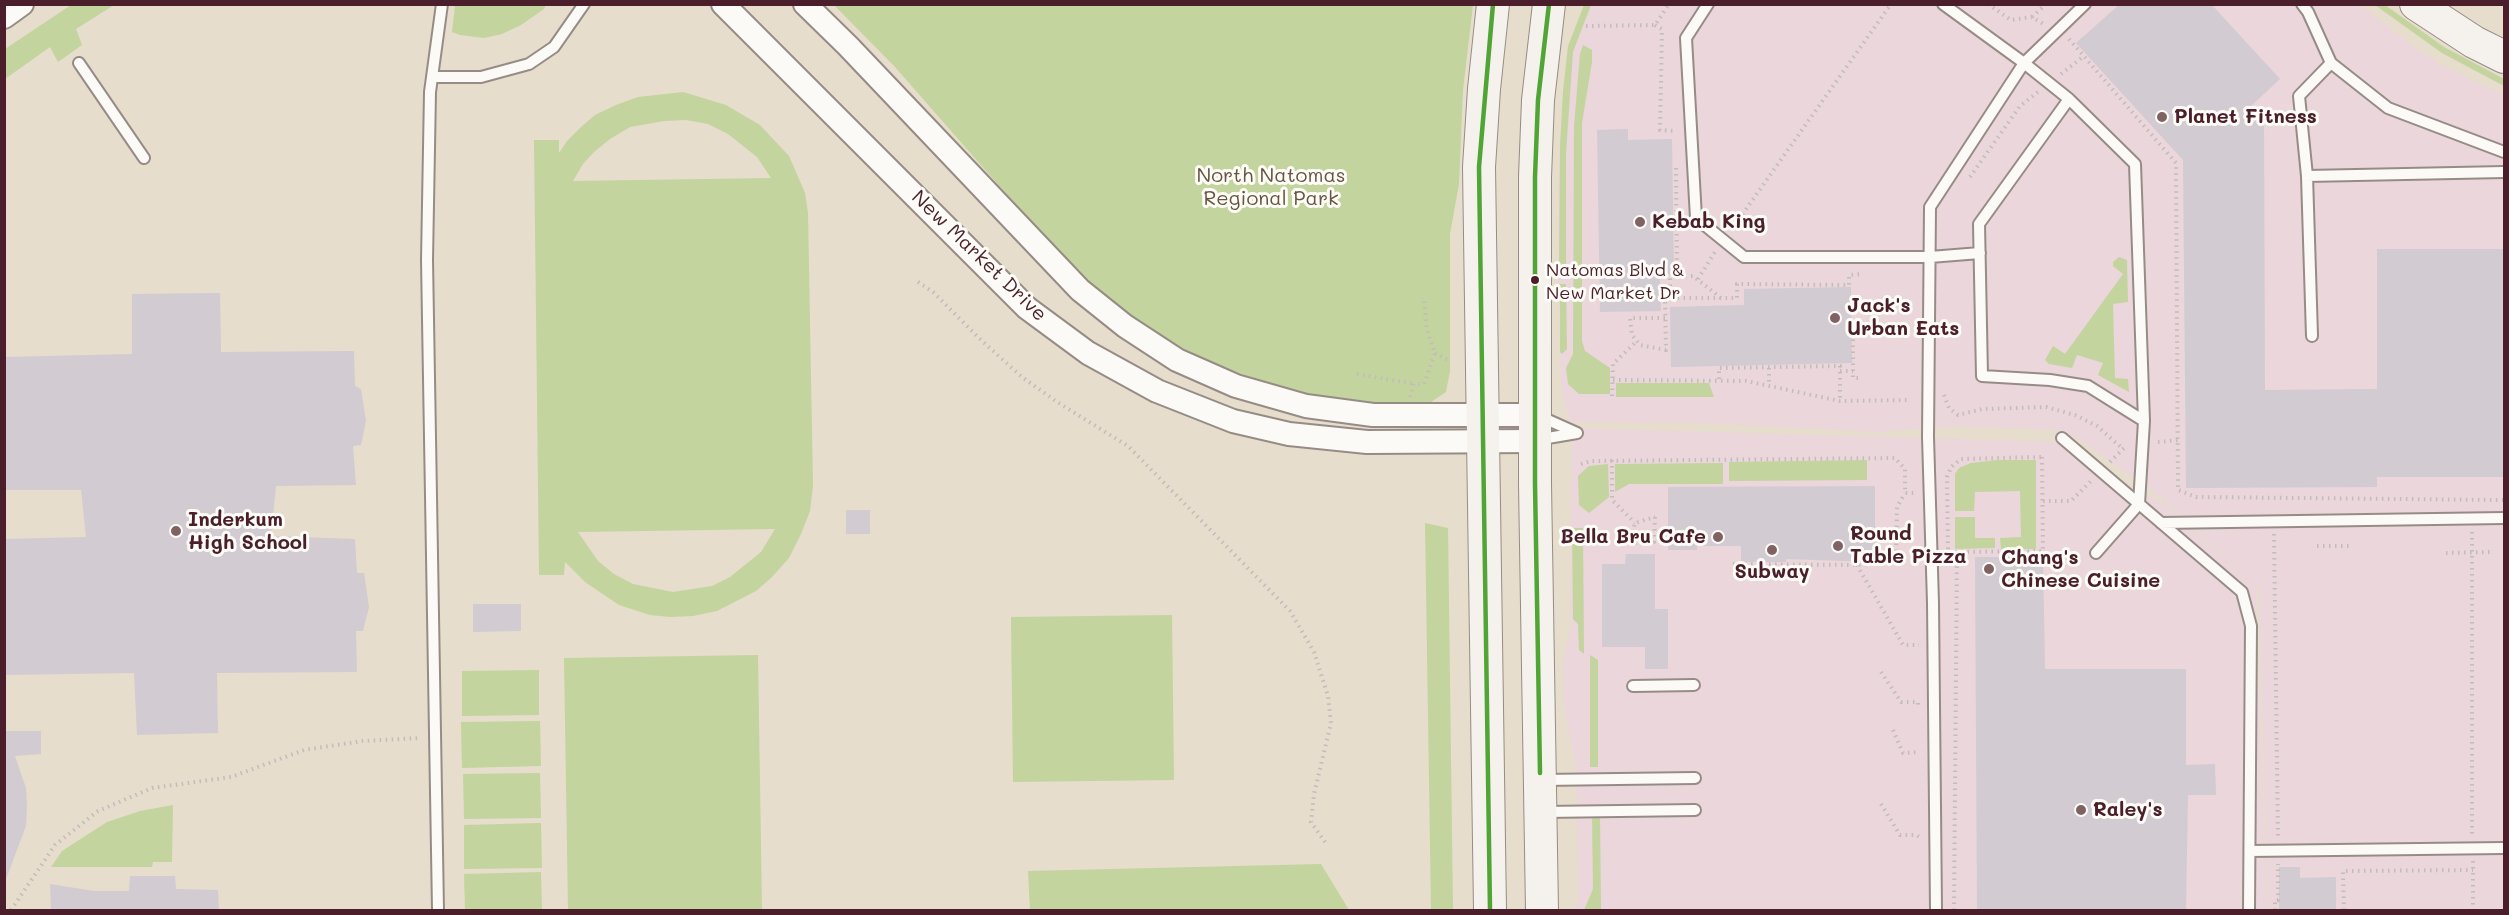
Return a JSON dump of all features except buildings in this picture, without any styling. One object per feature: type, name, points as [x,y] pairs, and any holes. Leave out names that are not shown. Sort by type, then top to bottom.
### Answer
[{"type":"main road","points":[[1490,910],[1479,167],[1493,4]]},
{"type":"main road","points":[[1542,910],[1535,428],[1535,177],[1538,100],[1549,4]]},
{"type":"main road","points":[[2416,4],[2474,42],[2505,57]]},
{"type":"street","points":[[4,17],[22,4]]},
{"type":"street","name":"New Market Drive","points":[[723,4],[1027,308],[1088,353],[1157,391],[1233,421],[1289,434],[1367,442],[1482,428],[1535,428]]},
{"type":"street","name":"New Market Drive","points":[[805,4],[848,46],[1080,290],[1125,326],[1177,360],[1236,386],[1306,406],[1482,428]]},
{"type":"lane","points":[[438,910],[427,260],[432,77],[442,4]]},
{"type":"lane","points":[[432,77],[481,77],[529,64],[554,47],[584,4]]},
{"type":"lane","points":[[1707,4],[1686,38],[1696,218],[1744,257],[1930,257],[1980,253]]},
{"type":"lane","points":[[1943,4],[2069,99],[2135,164],[2144,421],[2139,504],[2096,553]]},
{"type":"lane","points":[[1936,910],[1933,603],[1928,400],[1930,207],[2024,63],[2085,4]]},
{"type":"lane","points":[[2302,4],[2308,12],[2331,63],[2388,108],[2505,152]]},
{"type":"lane","points":[[79,63],[144,158]]},
{"type":"lane","points":[[2312,336],[2307,176],[2299,96],[2331,63]]},
{"type":"lane","points":[[2069,99],[1979,224],[1982,376],[2050,380],[2088,386],[2144,421]]},
{"type":"lane","points":[[2307,176],[2505,172]]},
{"type":"lane","points":[[2062,438],[2242,592],[2251,626],[2249,910]]},
{"type":"lane","points":[[2162,523],[2505,518]]},
{"type":"lane","points":[[1634,686],[1694,685]]},
{"type":"lane","points":[[1540,780],[1695,778]]},
{"type":"lane","points":[[1540,812],[1695,810]]},
{"type":"lane","points":[[2250,851],[2505,848]]},
{"type":"path","points":[[1655,25],[1669,4]]},
{"type":"path","points":[[1698,279],[1891,4]]},
{"type":"path","points":[[1988,4],[2012,20],[2032,17],[2046,4]]},
{"type":"path","points":[[2032,17],[2068,38],[2176,163],[2178,490],[2196,497],[2505,500]]},
{"type":"path","points":[[1586,26],[1655,25],[1662,29],[1659,130],[1676,130],[1676,141]]},
{"type":"path","points":[[1966,183],[2020,106],[2084,56]]},
{"type":"path","points":[[1676,164],[1677,277]]},
{"type":"path","points":[[1665,318],[1630,318],[1632,335],[1640,345],[1666,350],[1665,298],[1737,298],[1737,284],[1849,285],[1849,275],[1866,274]]},
{"type":"path","points":[[1670,298],[1670,277],[1693,276],[1722,298]]},
{"type":"path","points":[[918,282],[933,292],[1022,377],[1057,402],[1128,446],[1290,611],[1314,652],[1328,696],[1331,723],[1314,794],[1311,822],[1327,845]]},
{"type":"path","points":[[1357,374],[1424,384],[1435,353],[1427,330],[1424,299]]},
{"type":"path","points":[[1858,378],[1853,378],[1853,328],[1859,328]]},
{"type":"path","points":[[1612,396],[1613,364],[1637,341]]},
{"type":"path","points":[[1435,353],[1448,360]]},
{"type":"path","points":[[1719,379],[1719,368],[1840,366],[1840,401]]},
{"type":"path","points":[[1769,368],[1770,385]]},
{"type":"path","points":[[1840,370],[1853,370]]},
{"type":"path","points":[[1613,380],[1719,379],[1770,385],[1840,401],[1909,400]]},
{"type":"path","points":[[1409,403],[1414,384]]},
{"type":"path","points":[[1944,385],[1944,396],[1949,408],[1958,415],[1982,410],[2046,408],[2075,415],[2097,426],[2122,449],[2072,501],[2043,501]]},
{"type":"path","points":[[2042,457],[2043,501],[2043,551],[1948,552],[1947,477],[1951,467],[1961,459],[2042,457]]},
{"type":"path","points":[[1581,464],[1612,460],[1895,458],[1905,469],[1905,493],[1897,507],[1896,562],[1857,565],[1733,564]]},
{"type":"path","points":[[1612,460],[1612,500],[1635,523]]},
{"type":"path","points":[[1905,493],[1947,492]]},
{"type":"path","points":[[2275,498],[2278,850],[2278,900],[2275,900],[2275,910]]},
{"type":"path","points":[[2473,910],[2470,536],[2484,500]]},
{"type":"path","points":[[1655,517],[1654,542],[1630,543],[1635,523],[1655,517]]},
{"type":"path","points":[[2317,546],[2354,546]]},
{"type":"path","points":[[1954,910],[1957,552]]},
{"type":"path","points":[[2446,553],[2492,552]]},
{"type":"path","points":[[1857,565],[1903,645]]},
{"type":"path","points":[[1881,672],[1901,702],[1918,702],[1918,714]]},
{"type":"path","points":[[1893,730],[1903,753],[1918,754],[1918,742]]},
{"type":"path","points":[[11,910],[55,845],[98,811],[152,788],[231,777],[304,750],[362,741],[434,738]]},
{"type":"path","points":[[1881,804],[1900,835],[1916,835]]},
{"type":"path","points":[[2344,910],[2343,872],[2473,870]]},
{"type":"shaded area","points":[[1584,5],[2361,5],[2411,45],[2442,65],[2504,96],[2504,910],[2268,910],[2259,590],[2160,497],[2079,439],[2059,430],[1956,426],[1878,432],[1706,423],[1570,422],[1562,390],[1560,367],[1558,185],[1567,53]]},
{"type":"shaded area","points":[[1572,428],[2058,442],[2167,506],[2256,588],[2267,910],[1575,910],[1578,901],[1576,767],[1564,705],[1563,665],[1572,619],[1570,615]]},
{"type":"green space","points":[[455,4],[546,5],[544,9],[521,25],[502,34],[484,38],[452,32]]},
{"type":"green space","points":[[71,5],[114,5],[76,29],[82,45],[58,62],[50,47],[5,79],[5,49]]},
{"type":"green space","name":"North Natomas Regional Park","points":[[834,5],[1473,5],[1463,90],[1459,184],[1450,234],[1450,371],[1446,392],[1428,404],[1383,405],[1315,396],[1267,383],[1220,366],[1176,345],[1135,320],[1065,261],[895,67]]},
{"type":"green space","points":[[1584,5],[1591,5],[1573,52],[1566,153],[1566,270],[1559,270],[1563,91],[1568,46]]},
{"type":"green space","points":[[2375,5],[2385,5],[2444,47],[2504,79],[2504,86],[2442,53]]},
{"type":"green space","points":[[1583,45],[1592,50],[1592,62],[1582,123],[1582,341],[1585,351],[1610,368],[1610,394],[1579,394],[1568,384],[1566,368],[1573,354],[1574,126],[1580,54]]},
{"type":"green space","points":[[683,92],[726,105],[760,125],[789,156],[805,193],[808,213],[813,486],[810,511],[789,558],[772,577],[756,591],[717,611],[693,616],[650,615],[619,605],[585,582],[565,562],[564,575],[539,575],[534,140],[559,140],[559,153],[567,141],[595,115],[638,97]],"holes":[[[686,120],[708,124],[728,134],[757,157],[771,178],[573,181],[583,164],[594,152],[630,127]],[[775,529],[761,552],[730,577],[712,586],[673,592],[633,584],[614,574],[598,561],[578,532]]]},
{"type":"green space","points":[[2119,257],[2127,260],[2128,302],[2113,304],[2115,378],[2128,379],[2129,392],[2098,375],[2103,363],[2077,355],[2072,368],[2049,364],[2045,360],[2053,346],[2065,354],[2123,274],[2113,266],[2113,262]]},
{"type":"green space","points":[[1560,284],[1566,284],[1567,349],[1562,354],[1560,352]]},
{"type":"green space","points":[[1616,383],[1709,383],[1714,397],[1616,397]]},
{"type":"green space","points":[[1867,460],[1867,480],[1729,481],[1729,462]]},
{"type":"green space","points":[[2036,460],[2036,549],[2001,549],[2000,538],[2021,537],[2020,491],[1975,492],[1974,511],[1955,511],[1955,474],[1959,468],[1971,463]]},
{"type":"green space","points":[[1723,463],[1723,484],[1629,484],[1615,492],[1615,464]]},
{"type":"green space","points":[[1608,464],[1609,497],[1589,513],[1579,505],[1578,476],[1589,466]]},
{"type":"green space","points":[[1955,517],[1975,517],[1975,538],[1995,538],[1995,548],[1955,549]]},
{"type":"green space","points":[[1425,523],[1448,528],[1453,910],[1431,910]]},
{"type":"green space","points":[[1572,528],[1583,528],[1584,654],[1579,650],[1578,624],[1573,619]]},
{"type":"green space","points":[[1172,615],[1174,780],[1013,782],[1011,617]]},
{"type":"green space","points":[[758,655],[762,910],[568,910],[564,658]]},
{"type":"green space","points":[[1590,655],[1598,660],[1598,767],[1590,767]]},
{"type":"green space","points":[[539,670],[539,715],[462,716],[462,671]]},
{"type":"green space","points":[[540,721],[541,766],[462,768],[461,722]]},
{"type":"green space","points":[[540,773],[541,818],[464,819],[463,774]]},
{"type":"green space","points":[[173,805],[172,862],[153,862],[152,867],[51,867],[62,851],[107,822],[140,811]]},
{"type":"green space","points":[[1592,814],[1600,814],[1601,910],[1584,910],[1593,889]]},
{"type":"green space","points":[[541,823],[542,868],[464,869],[464,825]]},
{"type":"green space","points":[[1321,864],[1349,910],[1030,910],[1028,871]]},
{"type":"green space","points":[[541,872],[542,910],[465,910],[464,874]]},
{"type":"transit line","points":[[1490,910],[1479,167],[1493,4]]},
{"type":"transit line","points":[[1540,773],[1535,484],[1535,177],[1538,100],[1549,4]]},
{"type":"place","name":"Planet Fitness","points":[[2162,117]]},
{"type":"place","name":"Kebab King","points":[[1640,222]]},
{"type":"place","name":"Natomas Blvd & New Market Dr","points":[[1535,280]]},
{"type":"place","name":"Jack's Urban Eats","points":[[1835,318]]},
{"type":"place","name":"Inderkum High School","points":[[176,531]]},
{"type":"place","name":"Bella Bru Cafe","points":[[1718,537]]},
{"type":"place","name":"Round Table Pizza","points":[[1838,546]]},
{"type":"place","name":"Subway","points":[[1772,550]]},
{"type":"place","name":"Chang's Chinese Cuisine","points":[[1989,569]]},
{"type":"place","name":"Raley's","points":[[2081,810]]}]
